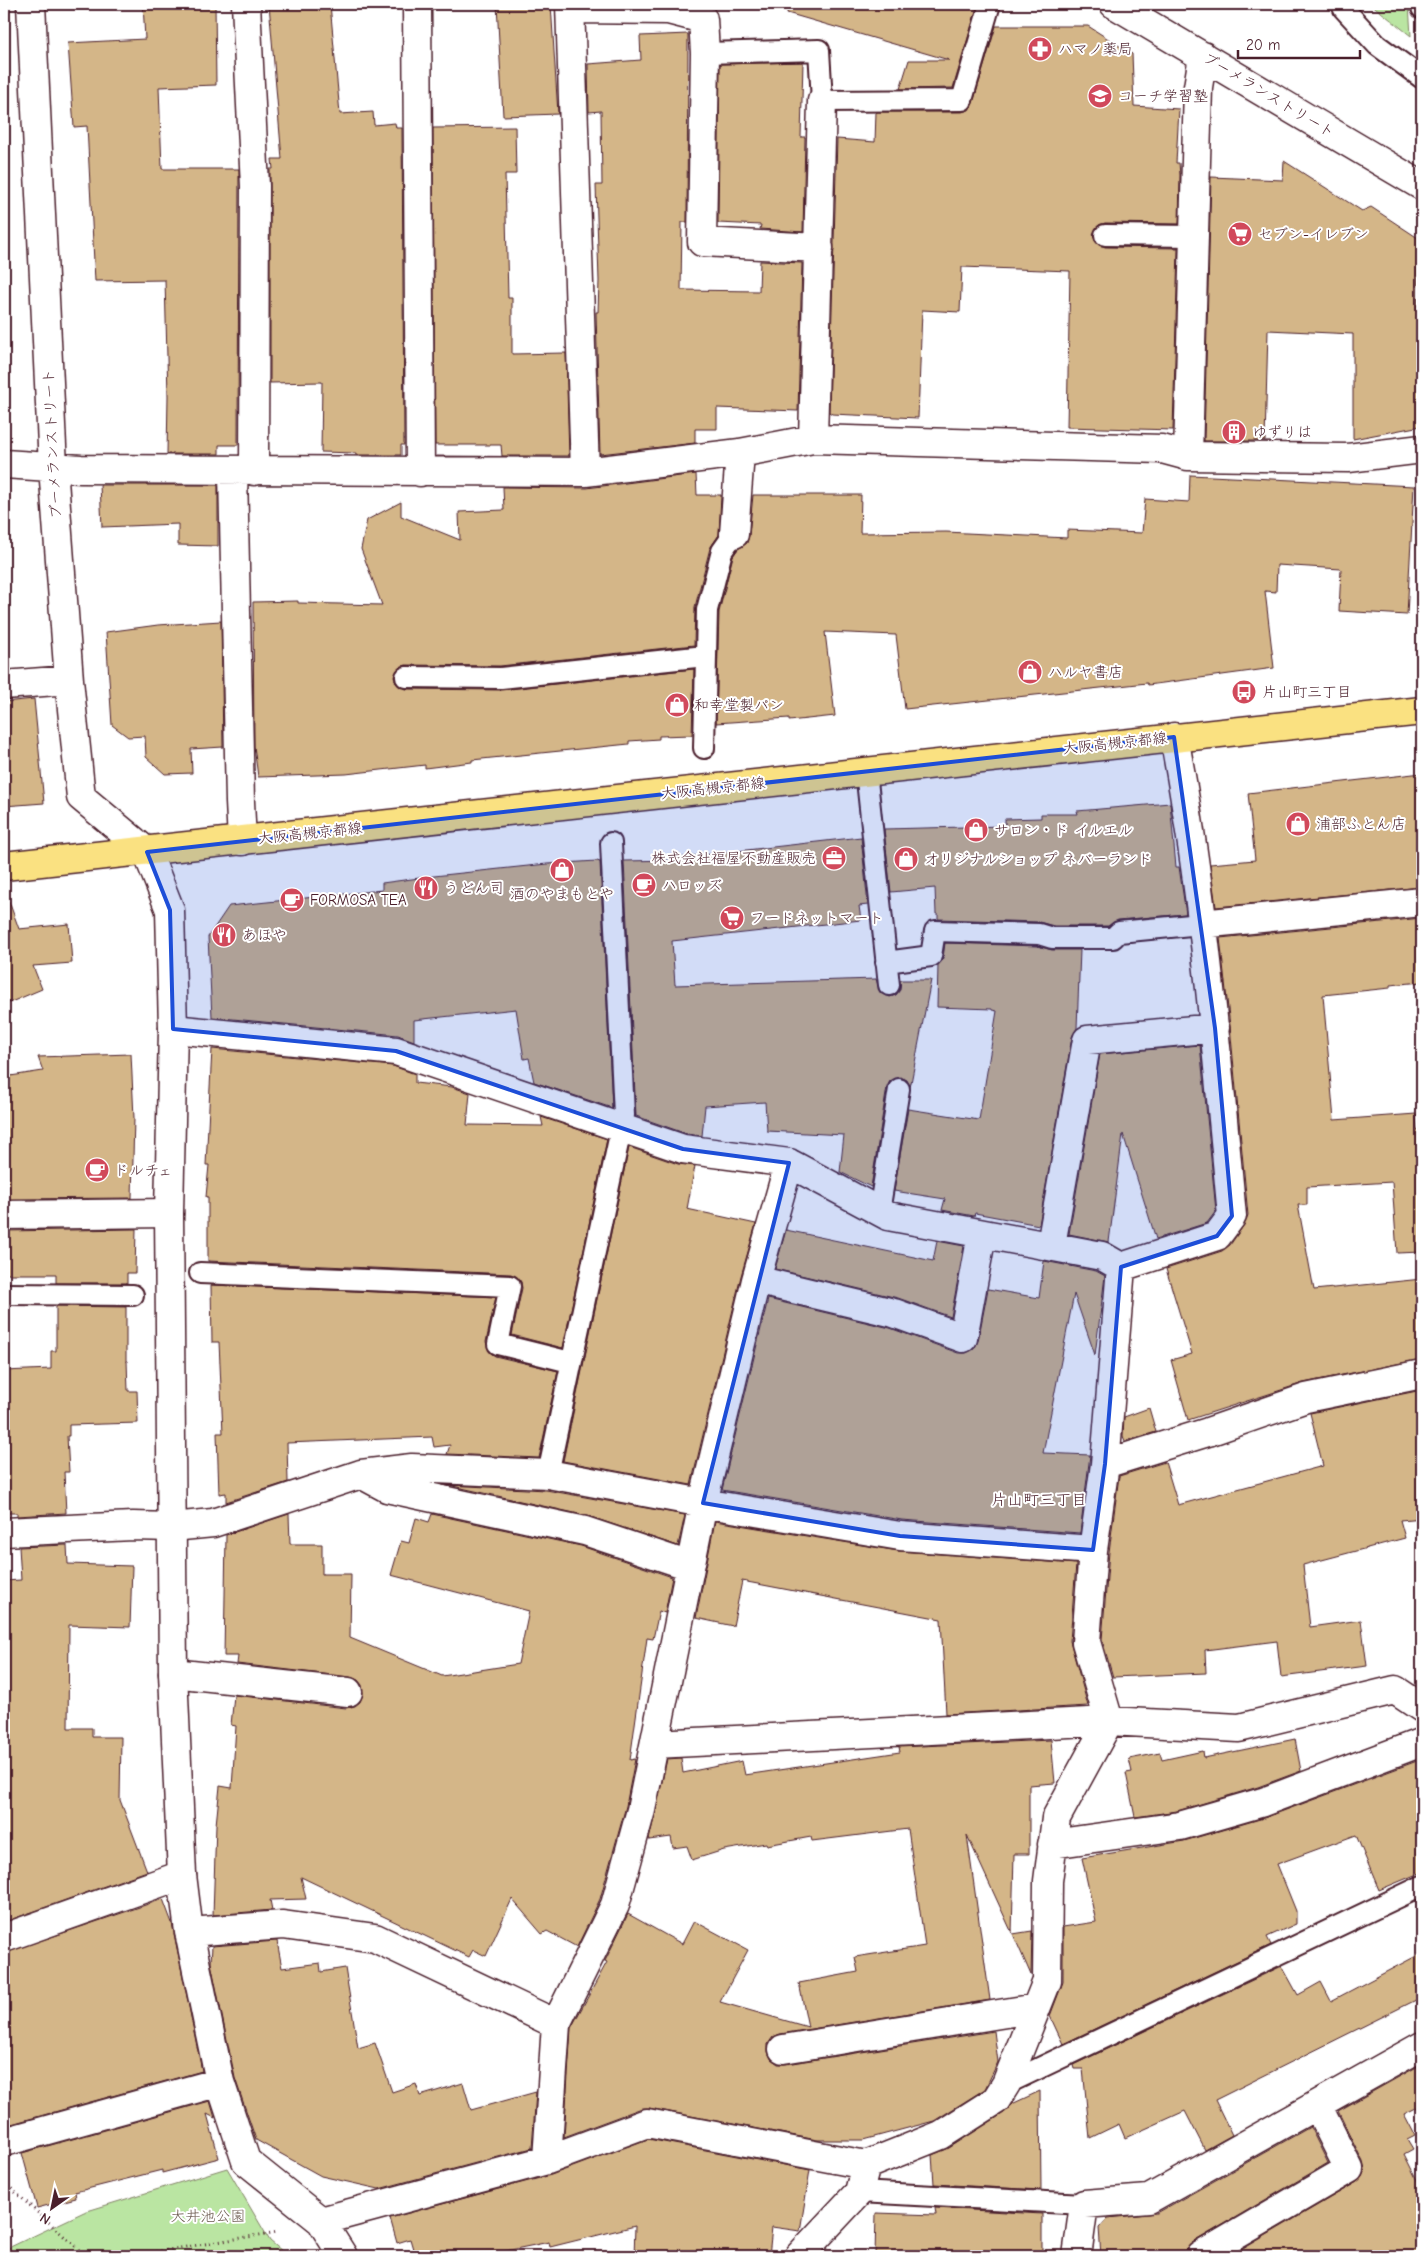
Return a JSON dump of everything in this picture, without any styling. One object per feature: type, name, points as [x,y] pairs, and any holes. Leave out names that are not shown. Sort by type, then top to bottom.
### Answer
[{"type":"main road","name":"大阪高槻京都線","points":[[4,866],[147,852],[1422,711]]},
{"type":"street","name":"ブーメランストリート","points":[[31,4],[52,467],[69,680],[81,797],[147,852]]},
{"type":"street","points":[[242,841],[240,802],[243,471],[255,186],[246,4]]},
{"type":"street","points":[[417,4],[420,472]]},
{"type":"street","name":"ブーメランストリート","points":[[1114,4],[1422,186]]},
{"type":"street","points":[[585,472],[570,6],[668,10],[703,19],[705,53],[702,242],[818,248]]},
{"type":"street","points":[[1188,456],[1198,87],[1203,56]]},
{"type":"street","points":[[813,439],[822,102]]},
{"type":"street","points":[[4,464],[81,470],[585,472],[740,453],[813,439],[1162,450],[1188,456],[1348,458],[1422,449]]},
{"type":"street","points":[[734,534],[740,453]]},
{"type":"street","points":[[4,686],[69,680]]},
{"type":"street","points":[[173,1029],[396,1051],[683,1149],[789,1163],[888,1216],[1102,1256],[1121,1267],[1217,1236],[1232,1216],[1215,1028],[1183,784],[1174,737]]},
{"type":"street","points":[[147,852],[170,910],[173,1029],[169,1213],[173,1672],[182,1874],[189,1932],[220,2082],[246,2161],[321,2221],[344,2256]]},
{"type":"street","points":[[1202,924],[1422,902]]},
{"type":"street","points":[[1051,1246],[1087,1040],[1215,1028]]},
{"type":"street","points":[[547,2160],[556,2024],[615,1905],[641,1810],[703,1504],[756,1280],[789,1163]]},
{"type":"street","points":[[4,1215],[169,1213]]},
{"type":"street","points":[[756,1280],[894,1313],[963,1338],[982,1234]]},
{"type":"street","points":[[321,2221],[547,2160],[647,2123],[866,2165],[940,2135],[996,2100],[1006,2084],[1047,1981],[1048,1881],[1056,1818],[1109,1721],[1086,1642],[1093,1550],[1105,1464],[1121,1267]]},
{"type":"street","points":[[1105,1464],[1208,1432],[1306,1398],[1422,1374]]},
{"type":"street","points":[[4,1532],[133,1526],[172,1527],[222,1521],[361,1474],[412,1468],[548,1474],[703,1504],[900,1536],[1093,1550]]},
{"type":"street","points":[[361,1474],[387,1488],[585,1531],[690,1566]]},
{"type":"street","points":[[173,1672],[348,1692]]},
{"type":"street","points":[[654,1744],[1109,1721],[1239,1728],[1395,1690],[1422,1708]]},
{"type":"street","points":[[1052,1844],[1180,1826],[1263,1802],[1422,1742]]},
{"type":"street","points":[[4,1938],[182,1874]]},
{"type":"street","points":[[189,1932],[283,1925],[375,1938],[556,2024]]},
{"type":"street","points":[[783,2049],[1036,2008]]},
{"type":"street","points":[[1077,2256],[1084,2204],[1149,2199],[1422,2046]]},
{"type":"street","points":[[4,2142],[220,2082]]},
{"type":"street","points":[[1200,2256],[1349,2169],[1317,2105]]},
{"type":"street","points":[[799,2256],[859,2192],[866,2165]]},
{"type":"lane","points":[[705,53],[819,50],[822,102],[962,100],[990,4]]},
{"type":"lane","points":[[1342,4],[1344,9],[1377,45],[1422,78]]},
{"type":"lane","points":[[1421,4],[1422,8]]},
{"type":"lane","points":[[1105,235],[1195,236]]},
{"type":"lane","points":[[704,748],[707,610],[722,551],[734,534]]},
{"type":"lane","points":[[406,677],[501,678],[705,656]]},
{"type":"lane","points":[[866,771],[889,985]]},
{"type":"lane","points":[[548,1474],[570,1362],[624,1114],[611,843]]},
{"type":"lane","points":[[886,962],[931,956],[935,931],[1039,934],[1052,938],[1113,938],[1119,932],[1202,924]]},
{"type":"lane","points":[[879,1212],[899,1089]]},
{"type":"lane","points":[[200,1273],[510,1286],[498,1344],[570,1362]]},
{"type":"lane","points":[[4,1294],[133,1295]]},
{"type":"lane","points":[[1006,2084],[1422,1886]]},
{"type":"lane","points":[[859,2192],[1084,2204]]},
{"type":"path","points":[[4,2182],[86,2256]]},
{"type":"path","points":[[131,2256],[260,2236],[321,2221]]},
{"type":"highlighted area","points":[[1174,737],[1215,1028],[1232,1216],[1217,1236],[1121,1267],[1105,1464],[1093,1550],[900,1536],[703,1503],[789,1163],[683,1149],[396,1051],[173,1029],[170,910],[147,852]]},
{"type":"green space","points":[[1371,4],[1409,4],[1411,36]]},
{"type":"green space","name":"大井池公園","points":[[227,2168],[270,2241],[288,2256],[4,2256],[4,2250],[84,2212]]},
{"type":"building","points":[[143,4],[215,4],[216,85],[159,87],[162,169],[239,169],[238,445],[219,445],[219,454],[167,454],[168,396],[165,280],[95,281],[87,126],[74,127],[68,43],[145,39]]},
{"type":"building","points":[[269,4],[330,4],[340,114],[373,112],[374,125],[395,123],[396,128],[402,128],[404,445],[401,445],[401,455],[356,455],[356,453],[321,452],[322,382],[270,383],[270,169],[273,169],[272,159],[282,159]]},
{"type":"building","points":[[497,4],[551,4],[558,114],[503,116]]},
{"type":"building","points":[[788,4],[978,4],[953,88],[900,89],[909,60],[949,60],[787,13]]},
{"type":"building","points":[[996,26],[1088,26],[1132,54],[1134,106],[1179,109],[1176,163],[1179,163],[1180,175],[1179,224],[1105,223],[1099,225],[1093,234],[1095,241],[1105,247],[1178,248],[1173,430],[1067,427],[1070,271],[962,267],[960,312],[922,310],[918,418],[832,414],[829,412],[837,139],[875,142],[876,112],[962,112],[969,110],[973,103]]},
{"type":"building","points":[[688,34],[687,222],[682,222],[681,290],[759,291],[760,261],[802,263],[798,411],[717,408],[717,429],[695,429],[695,443],[600,454],[596,312],[598,312],[599,281],[596,185],[602,185],[601,111],[589,112],[588,64],[641,60],[640,36]]},
{"type":"building","points":[[803,62],[801,137],[805,137],[803,232],[760,229],[761,225],[718,223],[720,64]]},
{"type":"building","points":[[515,127],[516,174],[505,174],[508,298],[512,298],[512,354],[566,353],[569,456],[502,456],[501,445],[435,445],[433,128]]},
{"type":"building","points":[[1284,161],[1362,211],[1371,207],[1418,238],[1417,357],[1421,357],[1421,426],[1353,439],[1353,334],[1268,330],[1265,441],[1204,441],[1211,177],[1283,180]]},
{"type":"building","points":[[696,474],[697,495],[721,495],[719,535],[710,548],[695,607],[694,645],[500,666],[406,665],[400,667],[394,676],[396,683],[406,689],[501,690],[694,669],[692,735],[659,736],[659,739],[629,741],[629,744],[472,760],[472,762],[425,768],[425,765],[346,774],[258,777],[254,746],[253,602],[298,601],[298,603],[382,605],[361,549],[367,520],[401,502],[401,516],[460,540],[459,512],[504,510],[503,487],[587,488]]},
{"type":"building","points":[[1190,475],[1414,486],[1407,615],[1339,611],[1341,569],[1277,565],[1276,592],[1265,591],[1274,668],[1148,685],[1147,683],[905,709],[896,635],[825,632],[835,716],[789,721],[789,718],[716,723],[719,612],[733,556],[738,549],[747,543],[753,495],[861,495],[860,533],[946,532],[1067,538],[1067,530],[1142,533],[1145,499],[1189,502]]},
{"type":"building","points":[[100,485],[218,485],[218,546],[178,545],[178,524],[102,527]]},
{"type":"building","points":[[221,621],[223,747],[191,749],[192,773],[165,774],[146,757],[145,736],[128,737],[112,725],[106,632],[158,625]]},
{"type":"building","points":[[34,699],[44,803],[4,806],[4,702]]},
{"type":"building","points":[[1422,773],[1422,887],[1216,907],[1210,864],[1255,860],[1248,793]]},
{"type":"building","points":[[1170,803],[1176,867],[1179,867],[1186,914],[1118,920],[1108,926],[1054,926],[1039,922],[938,919],[938,914],[936,914],[935,888],[891,892],[884,829],[1005,826],[1005,819],[1041,818],[1041,814],[1078,814],[1077,811]]},
{"type":"building","points":[[861,837],[868,905],[859,906],[861,920],[672,941],[675,985],[876,979],[880,992],[890,997],[896,995],[900,990],[900,980],[931,980],[910,1088],[907,1080],[900,1077],[890,1081],[887,1087],[871,1187],[840,1172],[844,1135],[767,1131],[765,1102],[705,1106],[702,1136],[687,1134],[636,1116],[624,861],[677,860],[676,858]]},
{"type":"building","points":[[600,862],[612,1108],[534,1082],[529,1058],[524,1059],[516,1009],[414,1020],[414,1041],[398,1035],[212,1017],[208,937],[229,906],[382,890],[382,883],[434,876],[547,864]]},
{"type":"building","points":[[4,896],[7,896],[19,929],[69,924],[72,963],[33,966],[42,989],[4,1005]]},
{"type":"building","points":[[1422,918],[1422,982],[1390,985],[1390,988],[1323,995],[1334,1120],[1416,1114],[1417,1130],[1422,1129],[1422,1252],[1397,1253],[1392,1182],[1307,1187],[1307,1205],[1298,1205],[1314,1290],[1422,1279],[1422,1359],[1303,1383],[1188,1420],[1171,1360],[1192,1354],[1166,1269],[1222,1251],[1230,1245],[1244,1225],[1248,1215],[1220,938]]},
{"type":"building","points":[[945,943],[1037,946],[1052,950],[1080,950],[1077,1028],[1072,1037],[1039,1225],[975,1213],[974,1216],[942,1210],[945,1199],[894,1191],[908,1109],[979,1120],[997,1011],[992,1009],[937,1007],[938,965],[943,958]]},
{"type":"building","points":[[1200,1045],[1216,1211],[1207,1223],[1156,1239],[1123,1134],[1109,1242],[1069,1234],[1100,1054]]},
{"type":"building","points":[[212,1049],[393,1066],[415,1074],[415,1083],[452,1087],[470,1093],[467,1125],[543,1126],[541,1117],[607,1139],[563,1348],[512,1335],[522,1288],[521,1282],[511,1274],[208,1261],[208,1197],[206,1197],[209,1165],[206,1165]]},
{"type":"building","points":[[131,1054],[134,1118],[132,1198],[4,1199],[4,1077],[43,1071],[38,1057]]},
{"type":"building","points":[[629,1147],[678,1164],[695,1166],[687,1209],[756,1224],[741,1276],[691,1485],[563,1461]]},
{"type":"building","points":[[136,1229],[135,1273],[127,1273],[127,1283],[56,1283],[56,1274],[4,1274],[4,1231]]},
{"type":"building","points":[[786,1230],[933,1261],[937,1241],[964,1246],[951,1317],[898,1298],[775,1269]]},
{"type":"building","points":[[1044,1261],[1096,1271],[1105,1276],[1095,1355],[1074,1294],[1043,1453],[1090,1455],[1080,1533],[902,1520],[722,1490],[768,1299],[890,1328],[958,1353],[966,1353],[974,1349],[978,1341],[988,1289],[1039,1298]]},
{"type":"building","points":[[211,1285],[496,1297],[486,1342],[490,1352],[495,1356],[558,1371],[539,1458],[447,1454],[450,1445],[434,1447],[432,1437],[287,1443],[288,1482],[226,1502],[226,1493],[219,1494],[217,1433],[223,1433],[219,1342],[212,1342]]},
{"type":"building","points":[[56,1306],[126,1307],[128,1391],[137,1391],[138,1423],[69,1425],[69,1436],[67,1436],[69,1472],[64,1472],[66,1513],[17,1516],[17,1513],[4,1513],[4,1371],[51,1369],[51,1351],[56,1351]]},
{"type":"building","points":[[1422,1390],[1422,1518],[1400,1520],[1405,1538],[1303,1565],[1310,1627],[1361,1620],[1367,1666],[1281,1677],[1277,1641],[1205,1650],[1206,1673],[1113,1677],[1102,1640],[1109,1552],[1119,1476],[1165,1462],[1178,1505],[1323,1466],[1310,1413]]},
{"type":"building","points":[[1149,1408],[1156,1432],[1125,1441],[1123,1436],[1124,1417]]},
{"type":"building","points":[[448,1485],[546,1490],[685,1515],[678,1546],[588,1516]]},
{"type":"building","points":[[289,1514],[290,1544],[322,1544],[322,1574],[351,1574],[350,1638],[442,1676],[518,1664],[529,1611],[391,1575],[401,1541],[409,1543],[416,1518],[429,1522],[432,1514],[581,1546],[672,1577],[665,1613],[659,1611],[653,1639],[647,1638],[630,1760],[635,1759],[626,1806],[600,1899],[577,1947],[547,1931],[542,1934],[512,1899],[486,1956],[473,1950],[469,1957],[301,1877],[306,1899],[270,1900],[272,1910],[213,1915],[216,1825],[220,1786],[232,1788],[236,1726],[231,1725],[234,1695],[346,1708],[355,1706],[360,1702],[363,1694],[362,1685],[358,1680],[350,1677],[237,1664],[238,1656],[224,1656],[226,1535]]},
{"type":"building","points":[[715,1521],[898,1551],[1076,1564],[1070,1641],[1088,1706],[946,1714],[941,1619],[742,1581],[733,1626],[696,1618]]},
{"type":"building","points":[[67,1545],[68,1564],[132,1566],[130,1627],[69,1625],[68,1728],[92,1728],[92,1737],[121,1737],[120,1800],[147,1871],[4,1922],[4,1581],[21,1580],[19,1547]]},
{"type":"building","points":[[1295,1739],[1301,1771],[1258,1787],[1177,1811],[1135,1817],[1126,1773],[1132,1772],[1129,1759],[1160,1753],[1162,1760],[1203,1751],[1204,1758]]},
{"type":"building","points":[[1051,1740],[1055,1783],[1029,1785],[1029,1854],[1014,1854],[1012,1933],[967,1835],[990,2000],[780,2034],[773,2037],[768,2044],[768,2052],[771,2059],[778,2064],[786,2064],[994,2031],[998,2062],[985,2089],[934,2121],[863,2140],[817,2140],[649,2108],[642,2108],[564,2137],[571,2028],[607,1962],[605,1961],[628,1914],[682,1944],[694,1921],[748,1950],[720,2002],[808,2027],[799,1983],[858,1972],[855,1957],[925,1946],[908,1829],[812,1841],[811,1837],[767,1845],[766,1843],[724,1850],[692,1860],[687,1846],[673,1848],[671,1837],[649,1840],[667,1759],[681,1758],[683,1773],[742,1761],[745,1775],[900,1752],[899,1747]]},
{"type":"building","points":[[1417,1761],[1422,1775],[1422,1872],[1379,1890],[1356,1835],[1277,1864],[1296,1911],[1296,1924],[1267,1937],[1271,1945],[1063,2044],[1050,2016],[1063,1982],[1063,1927],[1096,1922],[1082,1858],[1184,1841],[1267,1817]]},
{"type":"building","points":[[163,1899],[172,1923],[202,2071],[4,2126],[4,1953]]},
{"type":"building","points":[[1032,1931],[1031,1975],[1013,1934]]},
{"type":"building","points":[[277,1941],[282,1968],[320,1963],[321,1972],[345,1968],[358,2048],[375,2043],[392,2092],[416,2084],[420,2096],[463,2083],[471,2110],[536,2092],[532,2148],[379,2189],[321,2176],[256,2140],[235,2078],[211,1963],[212,1946]]},
{"type":"building","points":[[1422,1953],[1422,1997],[1215,2100],[1232,2135],[1205,2150],[1185,2111],[1125,2138],[1119,2124],[1090,2138],[1083,2069],[1074,2069],[1073,2065],[1282,1966],[1298,1995],[1321,1982],[1331,2001]]},
{"type":"building","points":[[1422,2064],[1422,2095],[1418,2107],[1404,2114],[1415,2135],[1407,2139],[1413,2149],[1404,2154],[1422,2190],[1422,2256],[1231,2256],[1357,2182],[1362,2177],[1365,2170],[1363,2162],[1338,2111]]},
{"type":"building","points":[[1040,2091],[1041,2190],[934,2184],[932,2155],[949,2148],[1004,2113],[1012,2104]]},
{"type":"building","points":[[210,2101],[215,2118],[207,2114],[219,2158],[162,2173],[162,2170],[75,2192],[76,2198],[37,2208],[22,2153]]},
{"type":"building","points":[[1310,2127],[1328,2163],[1192,2243],[1187,2248],[1184,2256],[1101,2256],[1099,2228],[1108,2218],[1157,2213]]},
{"type":"building","points":[[648,2139],[810,2170],[800,2231],[772,2227],[769,2256],[634,2256],[635,2226],[550,2247],[549,2242],[482,2256],[415,2256],[410,2239],[397,2243],[390,2218],[551,2175]]},
{"type":"building","points":[[935,2208],[1042,2214],[1042,2256],[875,2256],[876,2213],[936,2215]]},
{"type":"place","name":"ハマノ薬局","points":[[1040,49]]},
{"type":"place","name":"コーチ学習塾","points":[[1100,96]]},
{"type":"place","name":"セブン-イレブン","points":[[1240,234]]},
{"type":"place","name":"ゆずりは","points":[[1234,432]]},
{"type":"place","name":"ハルヤ書店","points":[[1030,672]]},
{"type":"place","name":"片山町三丁目","points":[[1244,692]]},
{"type":"place","name":"和幸堂製パン","points":[[677,705]]},
{"type":"place","name":"浦部ふとん店","points":[[1298,824]]},
{"type":"place","name":"サロン・ド イルエル","points":[[976,830]]},
{"type":"place","name":"株式会社福屋不動産販売","points":[[834,858]]},
{"type":"place","name":"オリジナルショップ ネバーランド","points":[[906,859]]},
{"type":"place","name":"酒のやまもとや","points":[[562,870]]},
{"type":"place","name":"ハロッズ","points":[[644,885]]},
{"type":"place","name":"うどん司","points":[[426,888]]},
{"type":"place","name":"FORMOSA TEA","points":[[292,900]]},
{"type":"place","name":"フードネットマート","points":[[732,918]]},
{"type":"place","name":"あほや","points":[[224,935]]},
{"type":"place","name":"ドルチェ","points":[[97,1170]]},
{"type":"district","name":"片山町三丁目","points":[[1039,1500]]}]
